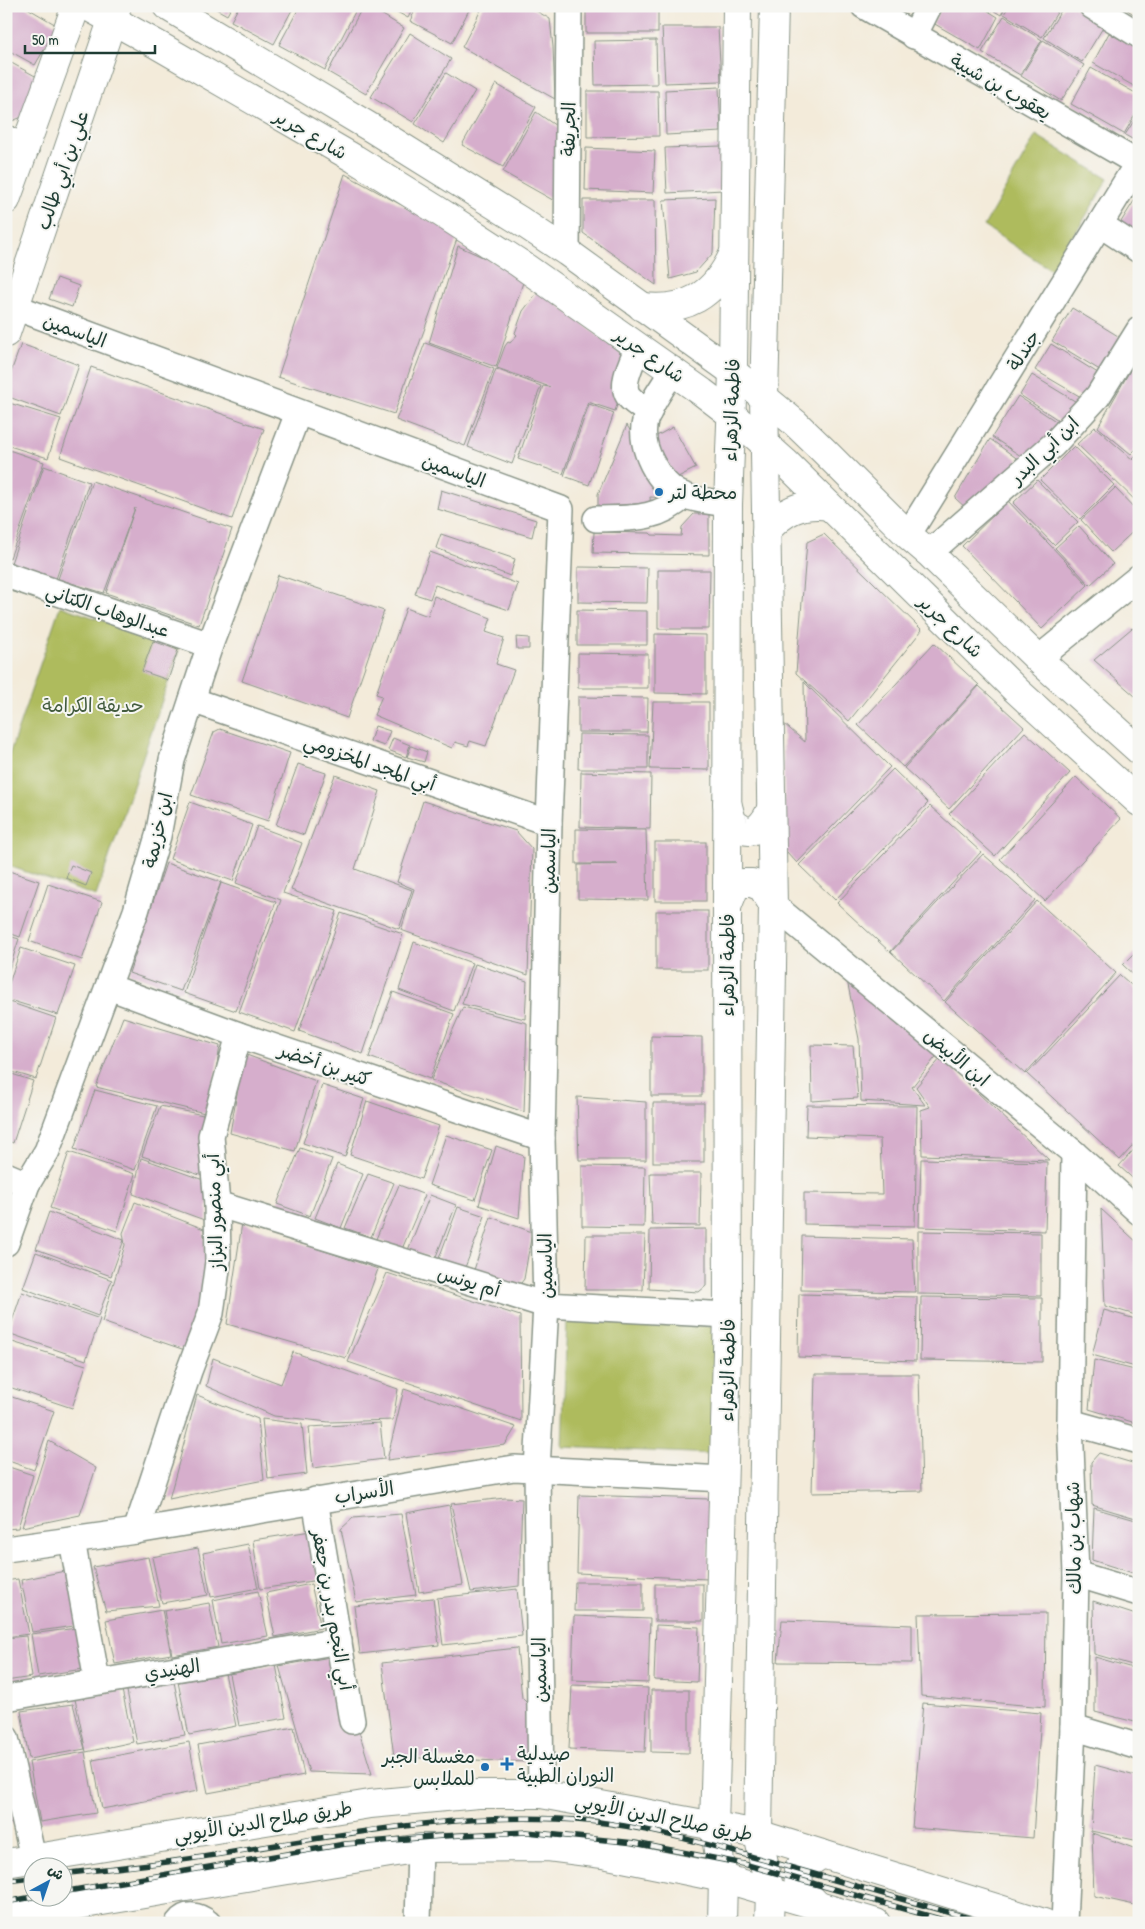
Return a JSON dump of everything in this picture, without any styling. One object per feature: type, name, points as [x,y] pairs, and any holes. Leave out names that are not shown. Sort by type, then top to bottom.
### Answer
[{"type":"main road","points":[[6,200],[16,143],[63,45],[76,6]]},
{"type":"main road","name":"شارع جرير","points":[[88,6],[115,13],[148,39],[355,159],[437,210],[519,263],[679,375],[732,415],[771,457],[829,506],[1015,689],[1139,802]]},
{"type":"main road","points":[[138,6],[132,12],[130,18],[132,25],[148,39]]},
{"type":"main road","name":"شارع جرير","points":[[167,6],[405,148],[567,252],[642,307],[721,348],[733,372],[814,441],[908,535],[1038,659],[1139,750]]},
{"type":"main road","name":"فاطمة الزهراء","points":[[721,348],[733,255],[737,6]]},
{"type":"main road","points":[[769,1923],[770,1892],[758,1834],[773,905],[766,532],[771,457],[764,397],[764,347],[774,6]]},
{"type":"main road","name":"علي بن أبي طالب","points":[[6,333],[115,13]]},
{"type":"main road","points":[[63,45],[70,36],[82,34],[93,40],[101,55]]},
{"type":"main road","points":[[642,307],[674,307],[690,302],[704,294],[721,277],[733,255]]},
{"type":"main road","points":[[679,375],[701,385],[709,384],[717,380],[715,368],[721,348],[750,365],[755,362],[764,347]]},
{"type":"main road","name":"فاطمة الزهراء","points":[[722,1923],[723,1878],[714,1827],[728,1315],[726,907],[728,504],[733,372]]},
{"type":"main road","points":[[771,457],[782,430],[790,428],[798,430],[814,441]]},
{"type":"main road","points":[[730,461],[738,446],[748,439],[756,443],[760,449],[771,457]]},
{"type":"main road","points":[[766,532],[773,523],[793,509],[817,504],[829,506]]},
{"type":"main road","points":[[727,803],[733,822],[749,832],[756,829],[767,819],[771,809]]},
{"type":"main road","points":[[726,907],[735,887],[743,882],[762,887],[773,905]]},
{"type":"main road","points":[[715,1796],[731,1808],[747,1808],[759,1789]]},
{"type":"main road","name":"طريق صلاح الدين الأيوبي","points":[[45,1856],[370,1804],[478,1794],[541,1794],[758,1834],[1044,1923]]},
{"type":"main road","points":[[6,1917],[420,1848],[548,1847],[603,1854],[723,1878],[876,1923]]},
{"type":"main road","points":[[817,1906],[798,1886],[798,1870],[822,1854]]},
{"type":"main road","name":"طريق صلاح الدين الأيوبي","points":[[6,1863],[22,1860]]},
{"type":"street","name":"يعقوب بن شيبة","points":[[864,6],[1138,164]]},
{"type":"street","points":[[914,36],[929,6]]},
{"type":"street","points":[[1092,6],[1139,35]]},
{"type":"street","name":"الجريفة","points":[[567,252],[568,7]]},
{"type":"street","name":"جندلة","points":[[908,535],[1138,164]]},
{"type":"street","points":[[1101,225],[1139,250]]},
{"type":"street","name":"الياسمين","points":[[15,307],[560,509],[549,822],[542,1138],[546,1305],[537,1469],[541,1794]]},
{"type":"street","name":"ابن أبي البدر","points":[[929,553],[1053,445],[1098,396],[1139,330]]},
{"type":"street","points":[[638,347],[626,383],[626,392],[632,400],[649,412]]},
{"type":"street","points":[[679,375],[649,412],[644,430],[644,439],[650,458],[663,480],[684,496],[728,504]]},
{"type":"street","name":"ابن خزيمة","points":[[6,1243],[17,1180],[47,1152],[109,987],[136,910],[158,836],[172,760],[210,645],[298,413]]},
{"type":"street","points":[[596,519],[635,518],[657,514],[684,496]]},
{"type":"street","name":"عبدالوهاب الكتاني","points":[[6,575],[210,645]]},
{"type":"street","points":[[1038,659],[1139,577]]},
{"type":"street","name":"أبي المجد المخزومي","points":[[192,700],[549,822]]},
{"type":"street","name":"ابن الأبيض","points":[[773,905],[1074,1153],[1139,1212]]},
{"type":"street","name":"كثير بن أخضر","points":[[109,987],[240,1035],[542,1138]]},
{"type":"street","name":"أبي منصور البزاز","points":[[136,1531],[189,1371],[211,1313],[218,1262],[217,1204],[211,1136],[240,1035]]},
{"type":"street","name":"شهاب بن مالك","points":[[1064,1923],[1073,1727],[1076,1574],[1070,1422],[1074,1153]]},
{"type":"street","name":"أم يونس","points":[[217,1204],[546,1305],[728,1315]]},
{"type":"street","points":[[1070,1422],[1139,1441]]},
{"type":"street","name":"الأسراب","points":[[6,1549],[136,1531],[514,1468],[724,1479]]},
{"type":"street","name":"أبي النجم بدر بن جعفر","points":[[315,1500],[352,1721]]},
{"type":"street","points":[[72,1540],[97,1682]]},
{"type":"street","points":[[1076,1574],[1139,1593]]},
{"type":"street","name":"الهنيدي","points":[[6,1698],[338,1642]]},
{"type":"street","points":[[1073,1727],[1139,1746]]},
{"type":"street","points":[[6,1738],[33,1856]]},
{"type":"street","points":[[418,1923],[420,1848]]},
{"type":"street","points":[[178,1923],[181,1919],[198,1916],[208,1923]]},
{"type":"green space","points":[[1036,135],[1108,179],[1053,271],[984,226]]},
{"type":"green space","name":"حديقة الكرامة","points":[[60,606],[180,647],[96,896],[6,865],[6,764]]},
{"type":"green space","points":[[567,1320],[717,1326],[713,1454],[562,1447]]},
{"type":"building","points":[[6,6],[24,6],[58,26],[35,65],[6,49]]},
{"type":"building","points":[[211,6],[232,6],[227,15]]},
{"type":"building","points":[[239,6],[294,6],[274,44],[231,21]]},
{"type":"building","points":[[300,6],[358,6],[325,70],[279,45]]},
{"type":"building","points":[[363,6],[368,6],[404,28],[366,94],[328,72]]},
{"type":"building","points":[[386,6],[414,6],[408,18]]},
{"type":"building","points":[[417,6],[471,6],[452,43],[410,21]]},
{"type":"building","points":[[483,6],[528,6],[550,19],[555,99],[462,47]]},
{"type":"building","points":[[586,6],[658,6],[658,33],[586,33]]},
{"type":"building","points":[[943,6],[980,6],[998,17],[980,50],[933,23]]},
{"type":"building","points":[[986,6],[1006,6],[1001,15]]},
{"type":"building","points":[[1009,6],[1061,6],[1042,37],[1004,14]]},
{"type":"building","points":[[1064,6],[1072,6],[1104,26],[1082,62],[1044,38]]},
{"type":"building","points":[[1122,6],[1139,6],[1139,18]]},
{"type":"building","points":[[1004,16],[1042,40],[1020,75],[982,52]]},
{"type":"building","points":[[662,27],[718,27],[721,81],[665,83]]},
{"type":"building","points":[[410,33],[451,59],[413,122],[371,97]]},
{"type":"building","points":[[1109,33],[1139,50],[1139,89],[1093,63]]},
{"type":"building","points":[[656,40],[657,84],[595,85],[594,41]]},
{"type":"building","points":[[1043,40],[1084,65],[1061,101],[1021,76]]},
{"type":"building","points":[[6,60],[37,77],[22,117],[12,121],[6,118]]},
{"type":"building","points":[[1091,68],[1139,95],[1139,108],[1124,134],[1071,104]]},
{"type":"building","points":[[446,73],[475,91],[444,143],[415,124]]},
{"type":"building","points":[[496,84],[536,107],[503,167],[462,145]]},
{"type":"building","points":[[719,87],[721,132],[666,135],[665,90]]},
{"type":"building","points":[[587,91],[658,91],[659,136],[587,137]]},
{"type":"building","points":[[536,112],[559,128],[558,203],[503,172]]},
{"type":"building","points":[[1139,113],[1139,143],[1125,135]]},
{"type":"building","points":[[721,146],[723,190],[667,193],[665,148]]},
{"type":"building","points":[[586,148],[655,151],[653,193],[585,190]]},
{"type":"building","points":[[345,174],[458,236],[394,414],[278,377]]},
{"type":"building","points":[[1139,193],[1139,238],[1119,225]]},
{"type":"building","points":[[715,198],[713,253],[696,272],[670,279],[663,200]]},
{"type":"building","points":[[583,200],[655,200],[656,285],[583,233]]},
{"type":"building","points":[[458,246],[525,276],[496,367],[429,343]]},
{"type":"building","points":[[57,278],[79,286],[72,307],[49,299]]},
{"type":"building","points":[[539,290],[632,362],[615,411],[588,402],[563,474],[518,459],[543,386],[550,387],[497,368],[505,346],[517,335],[515,333],[523,311]]},
{"type":"building","points":[[1072,308],[1123,339],[1103,372],[1052,341]]},
{"type":"building","points":[[425,343],[494,369],[465,446],[396,420]]},
{"type":"building","points":[[21,344],[79,365],[61,416],[6,396],[6,386]]},
{"type":"building","points":[[1051,344],[1101,375],[1086,400],[1035,370]]},
{"type":"building","points":[[1139,354],[1139,369],[1132,365]]},
{"type":"building","points":[[91,367],[264,429],[232,519],[60,457]]},
{"type":"building","points":[[1132,367],[1139,372],[1139,446],[1131,454],[1098,427]]},
{"type":"building","points":[[496,369],[541,386],[512,464],[468,447]]},
{"type":"building","points":[[1032,375],[1083,406],[1066,425],[1020,395]]},
{"type":"building","points":[[1018,396],[1063,426],[1027,460],[992,437]]},
{"type":"building","points":[[6,402],[61,419],[48,458],[6,445]]},
{"type":"building","points":[[589,404],[614,413],[589,485],[564,476]]},
{"type":"building","points":[[627,425],[667,498],[650,497],[651,509],[598,508],[598,494]]},
{"type":"building","points":[[673,427],[696,468],[676,478],[653,438]]},
{"type":"building","points":[[1095,427],[1132,459],[1137,454],[1139,455],[1139,504],[1077,444]]},
{"type":"building","points":[[990,439],[1019,460],[967,509],[955,498]]},
{"type":"building","points":[[1074,446],[1114,485],[1080,519],[1040,480]]},
{"type":"building","points":[[6,449],[44,462],[10,558],[6,557]]},
{"type":"building","points":[[44,466],[89,482],[56,579],[11,563]]},
{"type":"building","points":[[1037,480],[1078,522],[1054,545],[1013,503]]},
{"type":"building","points":[[92,481],[232,529],[199,625],[106,593],[135,508],[104,593],[58,579]]},
{"type":"building","points":[[1115,488],[1139,513],[1139,526],[1111,552],[1081,520]]},
{"type":"building","points":[[441,490],[536,520],[532,537],[437,509]]},
{"type":"building","points":[[1008,501],[1088,585],[1042,629],[962,546]]},
{"type":"building","points":[[694,514],[709,514],[709,555],[593,553],[594,532],[650,533],[652,535],[681,536],[682,527]]},
{"type":"building","points":[[1079,526],[1113,564],[1090,585],[1055,548]]},
{"type":"building","points":[[441,534],[515,559],[510,576],[436,548]]},
{"type":"building","points":[[824,534],[922,630],[849,721],[796,673],[807,542]]},
{"type":"building","points":[[430,552],[518,584],[509,610],[435,585],[430,599],[415,594]]},
{"type":"building","points":[[578,567],[648,568],[647,603],[578,602]]},
{"type":"building","points":[[658,570],[710,570],[709,629],[658,629]]},
{"type":"building","points":[[278,575],[384,611],[347,718],[242,681]]},
{"type":"building","points":[[434,596],[491,618],[486,632],[504,638],[496,664],[514,670],[486,746],[470,741],[468,746],[455,742],[452,748],[374,715],[382,696],[376,694],[406,608],[428,616]]},
{"type":"building","points":[[577,610],[647,611],[647,645],[577,645]]},
{"type":"building","points":[[1132,628],[1139,633],[1139,693],[1135,696],[1094,660]]},
{"type":"building","points":[[655,634],[706,635],[706,694],[655,693]]},
{"type":"building","points":[[516,637],[529,638],[529,649],[517,649]]},
{"type":"building","points":[[153,641],[178,650],[168,680],[142,671]]},
{"type":"building","points":[[934,643],[979,685],[903,767],[858,725]]},
{"type":"building","points":[[578,653],[648,654],[648,688],[578,688]]},
{"type":"building","points":[[804,682],[890,767],[797,863],[785,850],[783,723],[805,742]]},
{"type":"building","points":[[979,686],[1024,727],[949,809],[904,768]]},
{"type":"building","points":[[578,697],[648,698],[647,732],[578,732]]},
{"type":"building","points":[[653,702],[709,702],[709,770],[650,769]]},
{"type":"building","points":[[375,726],[390,731],[384,746],[370,741]]},
{"type":"building","points":[[220,729],[290,753],[268,821],[191,795],[214,732]]},
{"type":"building","points":[[1025,732],[1070,773],[995,856],[949,814]]},
{"type":"building","points":[[579,734],[648,735],[648,769],[578,769]]},
{"type":"building","points":[[393,738],[410,745],[406,757],[388,750]]},
{"type":"building","points":[[411,746],[427,752],[424,762],[407,757]]},
{"type":"building","points":[[298,764],[326,773],[304,835],[276,825]]},
{"type":"building","points":[[893,769],[928,803],[835,900],[799,865]]},
{"type":"building","points":[[581,772],[651,774],[650,829],[580,827]]},
{"type":"building","points":[[335,775],[380,791],[355,869],[412,890],[399,929],[291,890]]},
{"type":"building","points":[[1076,777],[1121,819],[1045,901],[1000,859]]},
{"type":"building","points":[[423,801],[516,831],[532,849],[528,975],[401,930],[414,889],[397,882]]},
{"type":"building","points":[[190,802],[252,825],[233,881],[170,859]]},
{"type":"building","points":[[930,806],[981,852],[890,952],[837,903]]},
{"type":"building","points":[[257,826],[302,843],[283,893],[337,911],[295,1032],[239,1012],[281,900],[236,883]]},
{"type":"building","points":[[576,829],[646,830],[648,900],[578,899],[578,865],[618,864],[576,864]]},
{"type":"building","points":[[655,842],[706,842],[706,901],[655,901]]},
{"type":"building","points":[[983,854],[1035,900],[944,1001],[891,952]]},
{"type":"building","points":[[166,863],[221,882],[181,991],[129,973]]},
{"type":"building","points":[[71,865],[91,873],[86,886],[66,878]]},
{"type":"building","points":[[6,870],[39,881],[20,937],[6,932]]},
{"type":"building","points":[[221,883],[276,902],[236,1011],[184,993]]},
{"type":"building","points":[[48,884],[102,902],[82,960],[29,941]]},
{"type":"building","points":[[1037,901],[1116,973],[1025,1074],[945,1002]]},
{"type":"building","points":[[656,911],[708,911],[708,970],[656,970]]},
{"type":"building","points":[[341,913],[403,934],[363,1054],[299,1031]]},
{"type":"building","points":[[6,935],[19,939],[7,976],[6,976]]},
{"type":"building","points":[[414,942],[472,963],[454,1011],[399,990]]},
{"type":"building","points":[[21,948],[75,966],[58,1015],[6,999],[6,992]]},
{"type":"building","points":[[1139,949],[1139,980],[1123,965]]},
{"type":"building","points":[[475,964],[527,981],[525,1019],[462,1004]]},
{"type":"building","points":[[1120,975],[1139,992],[1139,1139],[1120,1160],[1027,1074]]},
{"type":"building","points":[[847,980],[938,1054],[912,1087],[925,1105],[861,1101],[859,1039]]},
{"type":"building","points":[[393,992],[454,1014],[430,1079],[369,1057]]},
{"type":"building","points":[[6,1001],[56,1018],[36,1079],[6,1070]]},
{"type":"building","points":[[463,1007],[527,1023],[524,1112],[431,1080]]},
{"type":"building","points":[[123,1017],[220,1046],[209,1114],[96,1087]]},
{"type":"building","points":[[651,1036],[702,1037],[702,1096],[651,1096]]},
{"type":"building","points":[[811,1045],[853,1046],[858,1098],[812,1101]]},
{"type":"building","points":[[244,1054],[316,1081],[295,1151],[230,1133]]},
{"type":"building","points":[[941,1058],[1049,1160],[922,1155],[921,1110],[930,1107],[916,1087]]},
{"type":"building","points":[[6,1072],[33,1081],[13,1143],[6,1140]]},
{"type":"building","points":[[322,1085],[364,1099],[345,1157],[303,1143]]},
{"type":"building","points":[[95,1090],[157,1106],[135,1170],[74,1149]]},
{"type":"building","points":[[577,1097],[646,1102],[646,1160],[579,1160]]},
{"type":"building","points":[[367,1101],[439,1126],[421,1179],[350,1155]]},
{"type":"building","points":[[653,1103],[704,1103],[704,1162],[653,1162]]},
{"type":"building","points":[[807,1105],[917,1106],[915,1226],[804,1224],[804,1193],[882,1194],[880,1139],[806,1136]]},
{"type":"building","points":[[160,1106],[208,1116],[209,1178],[142,1156]]},
{"type":"building","points":[[446,1135],[492,1150],[475,1200],[429,1185]]},
{"type":"building","points":[[1139,1144],[1139,1184],[1119,1166]]},
{"type":"building","points":[[496,1146],[524,1156],[519,1218],[479,1205]]},
{"type":"building","points":[[300,1148],[332,1159],[310,1216],[277,1204]]},
{"type":"building","points":[[69,1152],[135,1174],[117,1231],[50,1208]]},
{"type":"building","points":[[141,1158],[209,1182],[207,1221],[133,1194]]},
{"type":"building","points":[[921,1159],[1047,1162],[1045,1231],[919,1227]]},
{"type":"building","points":[[337,1164],[363,1174],[341,1228],[315,1218]]},
{"type":"building","points":[[582,1166],[645,1167],[644,1227],[582,1226]]},
{"type":"building","points":[[650,1173],[701,1173],[700,1226],[652,1225]]},
{"type":"building","points":[[368,1174],[394,1183],[371,1237],[345,1228]]},
{"type":"building","points":[[399,1185],[425,1195],[402,1249],[376,1239]]},
{"type":"building","points":[[430,1195],[456,1205],[435,1259],[408,1250]]},
{"type":"building","points":[[135,1202],[204,1229],[208,1295],[188,1351],[102,1322],[125,1245],[123,1233]]},
{"type":"building","points":[[458,1207],[485,1216],[464,1270],[438,1261]]},
{"type":"building","points":[[1101,1209],[1139,1244],[1139,1316],[1105,1306]]},
{"type":"building","points":[[49,1212],[124,1240],[111,1276],[36,1249]]},
{"type":"building","points":[[491,1217],[532,1232],[524,1279],[518,1287],[474,1270]]},
{"type":"building","points":[[242,1223],[378,1269],[346,1358],[227,1324]]},
{"type":"building","points":[[706,1229],[706,1286],[699,1292],[649,1289],[650,1230]]},
{"type":"building","points":[[918,1231],[1041,1233],[1041,1296],[918,1294]]},
{"type":"building","points":[[586,1235],[645,1235],[643,1290],[585,1290]]},
{"type":"building","points":[[802,1236],[912,1239],[915,1292],[801,1290]]},
{"type":"building","points":[[36,1252],[112,1280],[98,1316],[23,1288]]},
{"type":"building","points":[[387,1273],[520,1316],[521,1421],[348,1362]]},
{"type":"building","points":[[22,1292],[100,1319],[86,1360],[8,1333]]},
{"type":"building","points":[[799,1294],[917,1297],[916,1361],[798,1357]]},
{"type":"building","points":[[921,1297],[1042,1298],[1042,1362],[920,1360]]},
{"type":"building","points":[[1104,1310],[1139,1320],[1139,1368],[1092,1355]]},
{"type":"building","points":[[6,1340],[86,1365],[72,1408],[6,1386]]},
{"type":"building","points":[[293,1352],[398,1389],[393,1420],[329,1422],[274,1416],[206,1386],[213,1358],[281,1384]]},
{"type":"building","points":[[1094,1360],[1139,1371],[1139,1424],[1089,1409]]},
{"type":"building","points":[[815,1374],[919,1374],[922,1491],[812,1493]]},
{"type":"building","points":[[404,1389],[516,1427],[505,1445],[387,1460]]},
{"type":"building","points":[[6,1395],[54,1411],[34,1470],[6,1460]]},
{"type":"building","points":[[197,1395],[258,1419],[264,1480],[169,1499]]},
{"type":"building","points":[[262,1419],[302,1424],[307,1474],[268,1479]]},
{"type":"building","points":[[380,1423],[384,1459],[313,1468],[309,1427]]},
{"type":"building","points":[[49,1441],[96,1468],[80,1515],[22,1527]]},
{"type":"building","points":[[1099,1453],[1139,1465],[1139,1519],[1092,1505],[1091,1462]]},
{"type":"building","points":[[6,1466],[33,1475],[18,1528],[6,1529]]},
{"type":"building","points":[[579,1495],[709,1499],[708,1579],[577,1573]]},
{"type":"building","points":[[505,1498],[522,1499],[519,1586],[471,1592],[451,1504]]},
{"type":"building","points":[[449,1505],[463,1585],[419,1592],[406,1513]]},
{"type":"building","points":[[1094,1508],[1139,1521],[1139,1575],[1092,1560]]},
{"type":"building","points":[[401,1514],[416,1595],[356,1602],[341,1529],[353,1518]]},
{"type":"building","points":[[311,1531],[319,1580],[260,1589],[253,1540]]},
{"type":"building","points":[[248,1544],[258,1588],[211,1597],[203,1553]]},
{"type":"building","points":[[198,1548],[208,1595],[162,1603],[152,1557]]},
{"type":"building","points":[[148,1557],[159,1606],[106,1611],[93,1567]]},
{"type":"building","points":[[70,1570],[81,1625],[32,1632],[21,1580]]},
{"type":"building","points":[[18,1579],[29,1634],[6,1637],[6,1581]]},
{"type":"building","points":[[575,1582],[643,1582],[643,1611],[574,1611]]},
{"type":"building","points":[[311,1584],[321,1628],[275,1637],[266,1593]]},
{"type":"building","points":[[655,1584],[703,1584],[703,1621],[655,1621]]},
{"type":"building","points":[[517,1589],[522,1636],[443,1645],[437,1598]]},
{"type":"building","points":[[258,1591],[268,1636],[221,1644],[213,1600]]},
{"type":"building","points":[[433,1598],[439,1645],[360,1654],[354,1606]]},
{"type":"building","points":[[1093,1601],[1139,1616],[1139,1667],[1094,1654]]},
{"type":"building","points":[[209,1603],[218,1647],[172,1655],[164,1611]]},
{"type":"building","points":[[162,1610],[171,1654],[115,1664],[106,1620]]},
{"type":"building","points":[[1046,1613],[1045,1707],[921,1696],[918,1614]]},
{"type":"building","points":[[574,1616],[650,1619],[648,1683],[572,1680]]},
{"type":"building","points":[[782,1620],[912,1625],[912,1663],[778,1662]]},
{"type":"building","points":[[656,1625],[699,1627],[697,1682],[654,1680]]},
{"type":"building","points":[[77,1628],[83,1669],[38,1676],[31,1634]]},
{"type":"building","points":[[26,1636],[32,1677],[6,1681],[6,1638]]},
{"type":"building","points":[[517,1648],[522,1698],[532,1708],[536,1756],[527,1762],[394,1757],[382,1663]]},
{"type":"building","points":[[336,1656],[372,1774],[309,1772],[279,1666]]},
{"type":"building","points":[[1095,1657],[1139,1670],[1139,1723],[1095,1712]]},
{"type":"building","points":[[276,1665],[286,1718],[239,1726],[229,1674]]},
{"type":"building","points":[[225,1673],[236,1726],[189,1735],[178,1682]]},
{"type":"building","points":[[174,1682],[185,1735],[137,1744],[127,1691]]},
{"type":"building","points":[[572,1685],[648,1688],[645,1752],[569,1749]]},
{"type":"building","points":[[122,1690],[133,1742],[86,1752],[75,1699]]},
{"type":"building","points":[[651,1690],[689,1690],[689,1753],[651,1752]]},
{"type":"building","points":[[923,1703],[1041,1713],[1033,1838],[912,1828]]},
{"type":"building","points":[[73,1704],[85,1749],[29,1759],[21,1711]]},
{"type":"building","points":[[294,1727],[304,1775],[208,1793],[198,1745]]},
{"type":"building","points":[[189,1742],[198,1791],[102,1809],[93,1760]]},
{"type":"building","points":[[85,1752],[96,1813],[40,1822],[29,1762]]},
{"type":"building","points":[[1095,1765],[1139,1777],[1139,1841],[1091,1831]]},
{"type":"building","points":[[6,1775],[21,1822],[6,1824]]},
{"type":"building","points":[[1092,1833],[1139,1850],[1139,1906],[1094,1896]]},
{"type":"railway","points":[[72,1873],[173,1861],[338,1835],[438,1822],[538,1818],[588,1821],[656,1832],[768,1861],[986,1923]]},
{"type":"railway","points":[[72,1890],[345,1844],[443,1836],[527,1832],[635,1843],[744,1864],[954,1923]]},
{"type":"railway","points":[[6,1881],[22,1879]]},
{"type":"railway","points":[[6,1902],[22,1899]]},
{"type":"place","name":"محطة لتر","points":[[659,492]]},
{"type":"place","name":"صيدلية النوران الطبية","points":[[507,1764]]},
{"type":"place","name":"مغسلة الجبر للملابس","points":[[485,1767]]}]
